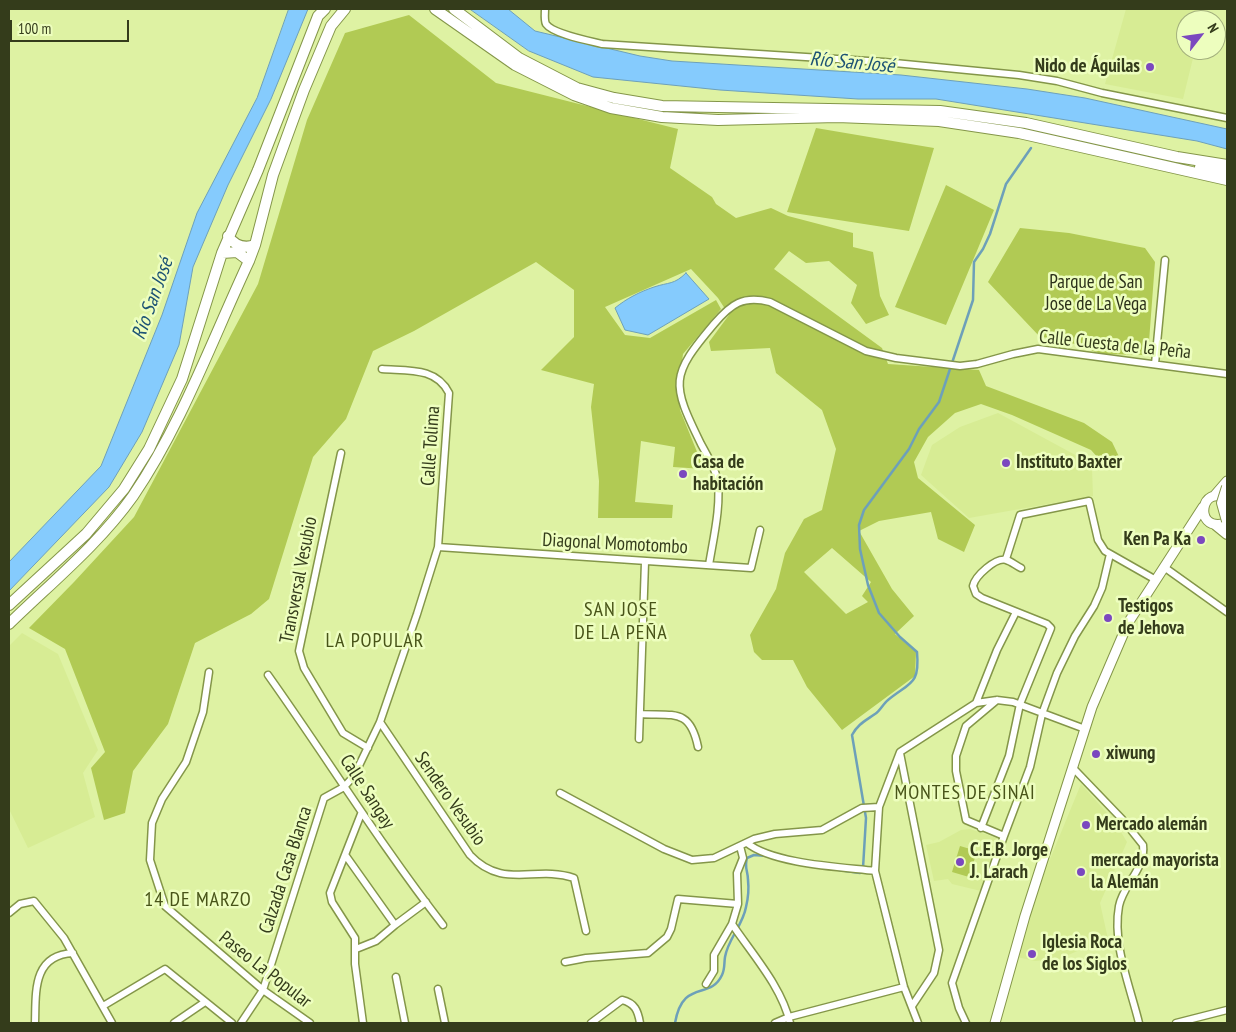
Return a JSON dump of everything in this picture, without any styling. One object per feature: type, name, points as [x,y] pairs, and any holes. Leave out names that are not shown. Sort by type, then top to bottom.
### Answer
[{"type":"main road","points":[[9,606],[86,534],[124,489],[149,448],[182,379],[228,236],[258,170],[318,16],[325,9]]},
{"type":"main road","points":[[9,624],[94,542],[132,497],[159,455],[255,245],[272,175],[301,98],[330,26],[345,9]]},
{"type":"main road","points":[[435,9],[515,65],[574,95],[611,108],[662,118],[718,120],[837,117],[939,121],[1019,133],[1227,180]]},
{"type":"main road","points":[[454,9],[519,58],[577,88],[614,98],[662,106],[940,112],[1026,123],[1177,157],[1227,164]]},
{"type":"main road","points":[[1177,157],[1203,168]]},
{"type":"main road","points":[[1176,168],[1203,168],[1227,172]]},
{"type":"main road","points":[[228,236],[234,243],[242,246],[255,245]]},
{"type":"main road","points":[[222,253],[237,252],[248,261]]},
{"type":"main road","points":[[995,1023],[1025,916],[1101,683],[1128,623],[1203,507],[1227,481]]},
{"type":"main road","points":[[1191,528],[1215,525],[1227,521],[1222,504],[1227,487]]},
{"type":"main road","points":[[1214,496],[1222,496],[1227,499]]},
{"type":"main road","points":[[1203,507],[1205,518],[1227,534]]},
{"type":"street","points":[[545,9],[545,21],[549,27],[576,38],[602,44],[884,62],[1019,75],[1057,80],[1102,93],[1227,118]]},
{"type":"street","points":[[1155,364],[1165,260]]},
{"type":"street","name":"Calle Cuesta de la Peña","points":[[709,565],[718,493],[717,478],[681,403],[679,385],[681,370],[687,357],[722,314],[743,300],[758,299],[793,313],[866,351],[896,358],[957,366],[977,364],[1038,349],[1227,374]]},
{"type":"street","name":"Calle Tolima","points":[[382,369],[420,372],[437,377],[444,383],[449,393],[438,547]]},
{"type":"street","name":"Transversal Vesubio","points":[[341,453],[299,651],[304,668],[343,733],[368,748]]},
{"type":"street","points":[[1006,559],[1020,515],[1088,501],[1098,540],[1104,551],[1156,580]]},
{"type":"street","name":"Diagonal Momotombo","points":[[438,547],[752,568],[760,530]]},
{"type":"street","name":"Calzada Casa Blanca","points":[[241,1023],[263,990],[324,798],[344,787],[354,776],[380,722],[438,547]]},
{"type":"street","points":[[966,1023],[959,1008],[952,983],[1030,766],[1042,714],[1057,672],[1075,636],[1094,606],[1102,588],[1110,554]]},
{"type":"street","points":[[1006,559],[1021,568]]},
{"type":"street","points":[[981,828],[1006,764],[1020,704],[1051,628],[1047,624],[976,594],[972,586],[981,572],[990,565],[1006,559]]},
{"type":"street","points":[[639,739],[645,562]]},
{"type":"street","points":[[1164,567],[1227,612]]},
{"type":"street","points":[[976,703],[997,650],[1016,612]]},
{"type":"street","name":"Paseo La Popular","points":[[210,672],[203,712],[186,762],[162,799],[152,823],[149,847],[150,860],[165,906],[263,990],[310,1023]]},
{"type":"street","name":"Calle Sangay","points":[[268,674],[328,759],[361,814],[443,925]]},
{"type":"street","points":[[918,1023],[904,987],[875,872],[878,807],[900,752],[976,703],[1004,699],[1085,728]]},
{"type":"street","points":[[997,700],[966,726],[956,756],[964,815],[970,823],[1004,836]]},
{"type":"street","points":[[640,714],[683,717],[690,723],[698,747]]},
{"type":"street","name":"Sendero Vesubio","points":[[380,722],[475,861],[481,867],[495,873],[560,875],[574,878],[586,931]]},
{"type":"street","points":[[900,752],[939,950],[934,973],[912,1006]]},
{"type":"street","points":[[1074,769],[1123,820],[1143,845],[1140,863],[1120,902],[1118,913],[1119,940],[1139,1023]]},
{"type":"street","points":[[560,793],[664,849],[692,860],[714,858],[775,834],[822,830],[862,808],[878,807]]},
{"type":"street","points":[[361,814],[346,856],[338,868],[330,893],[332,902],[355,938],[355,964],[363,1023]]},
{"type":"street","points":[[744,845],[779,857],[875,872]]},
{"type":"street","points":[[706,984],[714,972],[714,955],[732,924],[738,904],[737,873],[743,858],[744,845]]},
{"type":"street","points":[[346,856],[395,925]]},
{"type":"street","points":[[565,962],[586,958],[648,953],[667,937],[671,929],[678,899],[738,904]]},
{"type":"street","points":[[9,913],[20,904],[34,902],[73,953],[112,1023]]},
{"type":"street","points":[[356,949],[376,940],[426,902]]},
{"type":"street","points":[[732,924],[773,985],[789,1020]]},
{"type":"street","points":[[35,1023],[38,977],[43,966],[58,955],[73,953]]},
{"type":"street","points":[[103,1006],[164,969],[232,1023]]},
{"type":"street","points":[[396,977],[405,1023]]},
{"type":"street","points":[[775,1023],[904,987]]},
{"type":"street","points":[[438,989],[445,1023]]},
{"type":"street","points":[[591,1023],[622,1000],[629,1001],[635,1006],[640,1023]]},
{"type":"street","points":[[174,1023],[206,1002]]},
{"type":"street","points":[[1176,1023],[1227,1010]]},
{"type":"shaded area","name":"Nido de Águilas","points":[[1126,9],[1205,9],[1176,10],[1176,60],[1193,60],[1183,99],[1105,84]]},
{"type":"shaded area","name":"Instituto Baxter","points":[[998,413],[1079,457],[1092,469],[1093,496],[969,518],[921,475],[932,445],[960,427]]},
{"type":"shaded area","points":[[22,633],[58,654],[98,750],[83,773],[95,817],[28,848],[9,809],[9,646]]},
{"type":"shaded area","name":"mercado mayorista la Alemán","points":[[1081,784],[1115,822],[1127,842],[1100,903],[1108,939],[1093,948],[1082,949],[1059,959],[1035,961],[1017,957],[1041,881]]},
{"type":"shaded area","name":"C.E.B. Jorge J. Larach","points":[[970,829],[997,838],[981,891],[952,884],[948,879],[934,881],[926,845],[939,842],[961,830]]},
{"type":"green space","points":[[409,15],[496,83],[678,129],[670,168],[712,197],[716,204],[736,218],[771,208],[788,216],[853,233],[853,247],[873,252],[880,296],[889,315],[866,324],[851,303],[857,285],[829,261],[806,263],[789,251],[774,269],[882,348],[888,364],[979,370],[986,386],[1084,423],[1112,442],[1122,463],[1108,469],[1091,450],[1012,415],[981,404],[955,413],[928,437],[914,462],[918,478],[975,525],[964,552],[938,539],[931,512],[879,521],[859,531],[892,589],[914,616],[895,634],[916,652],[915,676],[842,730],[807,687],[793,660],[762,660],[754,652],[750,635],[776,589],[785,553],[804,519],[822,510],[836,449],[822,410],[776,373],[770,348],[711,351],[709,342],[729,315],[718,298],[691,269],[605,307],[625,335],[650,338],[716,300],[721,309],[683,354],[679,385],[680,410],[704,469],[673,467],[675,447],[641,441],[635,502],[673,505],[672,518],[598,518],[599,481],[591,407],[594,384],[541,370],[574,337],[574,290],[536,262],[414,331],[373,351],[346,419],[313,457],[269,599],[251,614],[195,643],[168,724],[133,771],[125,813],[104,820],[91,768],[105,752],[65,649],[29,628],[134,517],[258,284],[307,120],[345,33]],"holes":[[[832,548],[871,582],[862,596],[868,602],[846,614],[804,572]]]},
{"type":"green space","points":[[816,128],[934,148],[909,231],[787,212]]},
{"type":"green space","points":[[946,185],[994,210],[946,325],[895,307]]},
{"type":"green space","name":"Parque de San Jose de La Vega","points":[[1020,228],[1069,233],[1145,248],[1155,262],[1148,355],[1101,354],[1061,339],[1040,337],[988,282]]},
{"type":"green space","points":[[960,846],[977,851],[969,877],[952,872]]},
{"type":"water","points":[[289,9],[308,9],[271,99],[228,185],[193,267],[179,345],[142,432],[109,487],[9,591],[9,562],[101,466],[162,315],[197,213],[257,98]]},
{"type":"water","points":[[470,9],[508,9],[535,31],[640,56],[672,61],[901,75],[1027,89],[1085,98],[1227,129],[1227,149],[1197,141],[936,99],[858,99],[720,90],[593,77],[529,51]]},
{"type":"water","points":[[686,273],[709,299],[648,335],[625,330],[615,308],[638,293],[675,281]]},
{"type":"waterway","points":[[863,868],[866,818],[852,735],[859,725],[877,713],[888,700],[912,682],[918,663],[917,652],[900,637],[879,613],[868,585],[860,549],[859,525],[864,510],[909,449],[919,429],[939,402],[973,300],[974,262],[990,234],[1006,184],[1031,148]]},
{"type":"waterway","points":[[675,1023],[684,1000],[690,995],[711,987],[717,983],[722,975],[727,950],[742,920],[747,904],[747,858],[754,855],[767,856]]},
{"type":"waterway","points":[[839,870],[860,873]]},
{"type":"place","name":"Nido de Águilas","points":[[1150,67]]},
{"type":"place","name":"Instituto Baxter","points":[[1006,463]]},
{"type":"place","name":"Casa de habitación","points":[[683,474]]},
{"type":"place","name":"Ken Pa Ka","points":[[1201,540]]},
{"type":"place","name":"Testigos de Jehova","points":[[1108,618]]},
{"type":"place","name":"xiwung","points":[[1096,754]]},
{"type":"place","name":"Mercado alemán","points":[[1086,825]]},
{"type":"place","name":"C.E.B. Jorge J. Larach","points":[[960,862]]},
{"type":"place","name":"mercado mayorista la Alemán","points":[[1081,872]]},
{"type":"place","name":"Iglesia Roca de los Siglos","points":[[1032,954]]},
{"type":"district","name":"SAN JOSE DE LA PEÑA","points":[[621,622]]},
{"type":"district","name":"LA POPULAR","points":[[375,641]]},
{"type":"district","name":"MONTES DE SINAI","points":[[965,793]]},
{"type":"district","name":"14 DE MARZO","points":[[198,900]]},
{"type":"water label","name":"Río San José","points":[[852,63]]},
{"type":"water label","name":"Río San José","points":[[153,299]]}]
